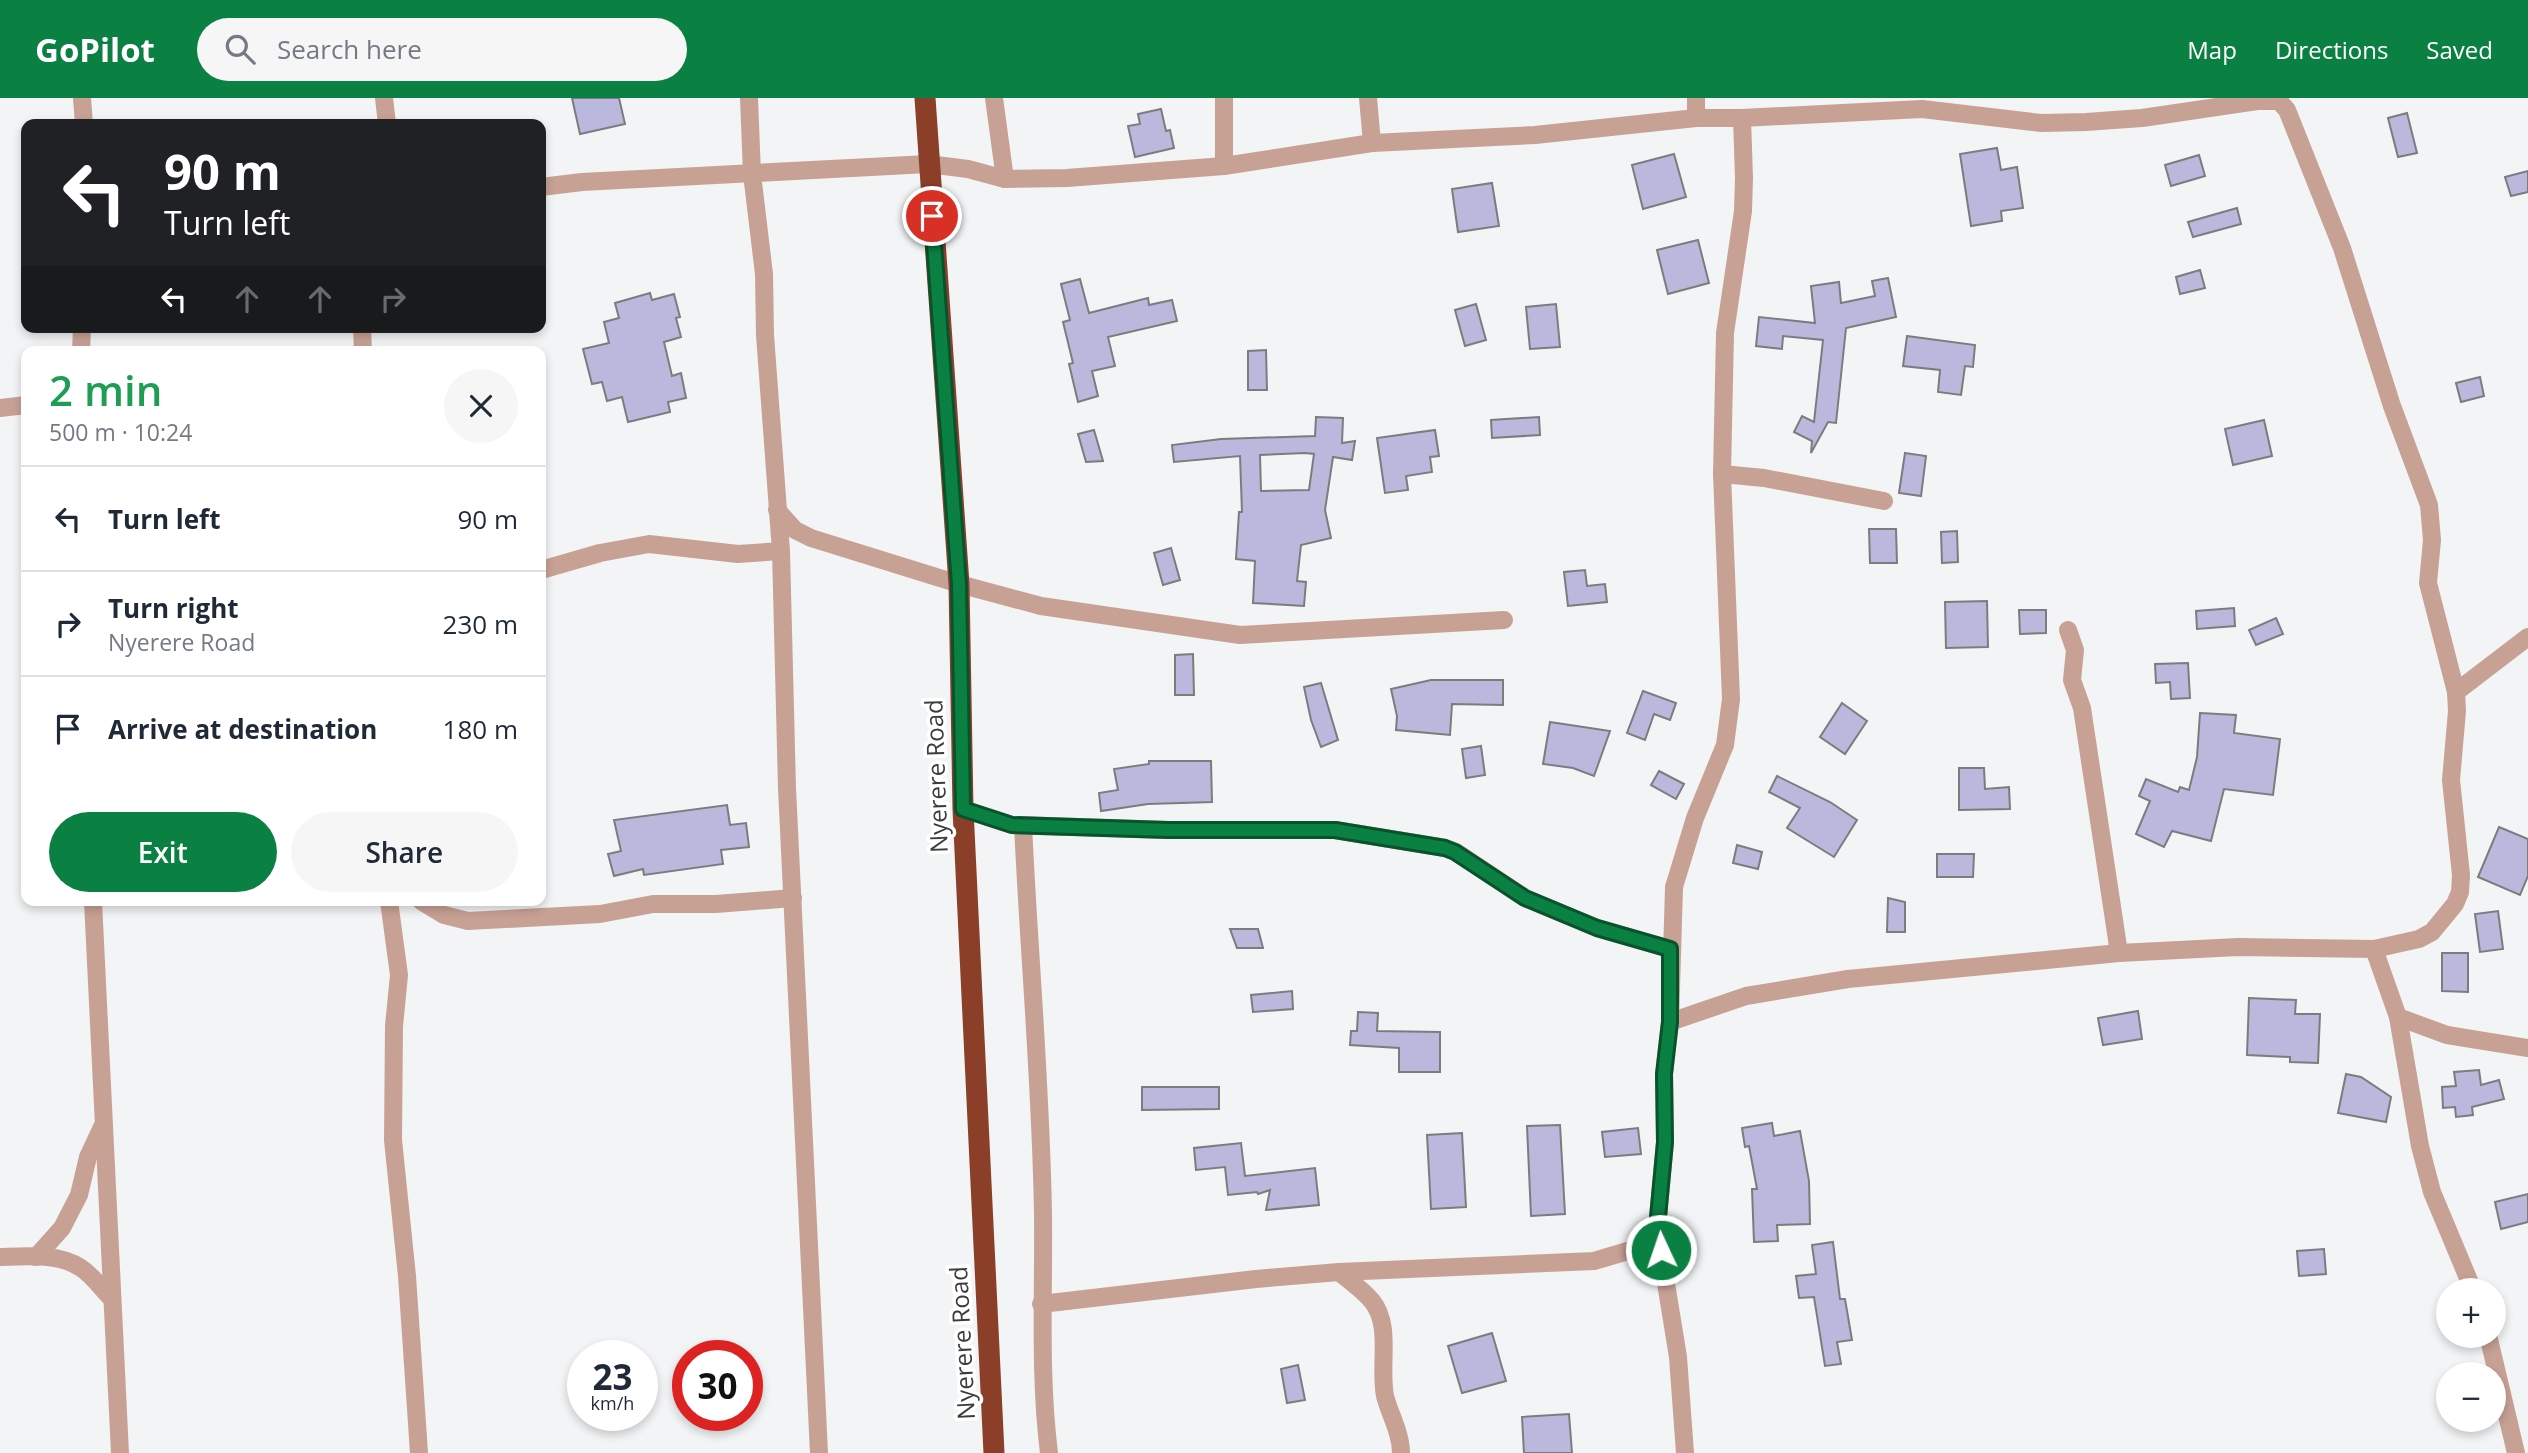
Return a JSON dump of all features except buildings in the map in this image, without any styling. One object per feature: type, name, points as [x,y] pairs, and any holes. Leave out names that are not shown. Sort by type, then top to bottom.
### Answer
[{"type":"highway","name":"Nyerere Road","points":[[925,98],[959,584],[963,809],[995,1453]]},
{"type":"street","points":[[82,98],[84,119]]},
{"type":"street","points":[[384,98],[386,119]]},
{"type":"street","points":[[749,98],[752,174],[764,274],[765,335],[781,551],[787,788],[819,1453]]},
{"type":"street","points":[[994,98],[1005,179]]},
{"type":"street","points":[[1224,98],[1224,166]]},
{"type":"street","points":[[1368,98],[1372,143]]},
{"type":"street","points":[[1696,98],[1696,118]]},
{"type":"street","points":[[546,186],[582,182],[928,164],[968,169],[1005,179],[1067,178],[1224,166],[1372,143],[1535,135],[1696,118],[1922,109],[2040,123],[2086,122],[2142,118],[2257,101],[2278,102],[2287,110],[2342,248],[2392,406],[2429,505],[2432,540],[2428,583],[2456,692],[2451,780],[2461,875],[2460,892],[2455,904],[2432,932],[2404,944],[2374,949],[2238,947],[2119,953],[1848,979],[1746,996],[1670,1022]]},
{"type":"street","points":[[1685,1453],[1678,1357],[1657,1228],[1665,1142],[1664,1074],[1670,1022],[1670,949],[1674,887],[1678,869],[1725,745],[1729,718],[1731,689],[1722,474],[1726,333],[1744,189],[1742,118]]},
{"type":"street","points":[[0,408],[21,406]]},
{"type":"street","points":[[1722,474],[1776,480],[1884,501]]},
{"type":"street","points":[[777,510],[795,530],[811,538],[959,584],[1041,606],[1240,635],[1504,620]]},
{"type":"street","points":[[546,569],[600,553],[649,544],[738,554],[781,551]]},
{"type":"street","points":[[2068,630],[2075,650],[2072,680],[2082,708],[2119,953]]},
{"type":"street","points":[[2456,692],[2528,637]]},
{"type":"street","points":[[963,809],[1012,825],[1168,830],[1335,830],[1445,848],[1525,898],[1597,928],[1670,949]]},
{"type":"street","points":[[1023,825],[1039,1102],[1043,1215],[1041,1304],[1049,1453]]},
{"type":"street","points":[[429,906],[444,915],[468,921],[600,914],[653,904],[716,904],[793,898]]},
{"type":"street","points":[[93,906],[120,1453]]},
{"type":"street","points":[[390,906],[399,975],[394,1038],[393,1140],[407,1276],[419,1453]]},
{"type":"street","points":[[2374,949],[2398,1017],[2420,1146],[2432,1192],[2468,1278]]},
{"type":"street","points":[[2398,1017],[2447,1035],[2528,1048]]},
{"type":"street","points":[[36,1257],[62,1228],[79,1195],[88,1157],[104,1123]]},
{"type":"street","points":[[1041,1304],[1339,1272],[1594,1261],[1638,1248],[1649,1240],[1657,1228]]},
{"type":"street","points":[[0,1257],[36,1257],[65,1261],[82,1268],[112,1299]]},
{"type":"street","points":[[1339,1272],[1371,1299],[1383,1322],[1385,1393],[1400,1440],[1401,1453]]},
{"type":"street","points":[[2491,1348],[2516,1453]]},
{"type":"route","points":[[932,216],[959,584],[963,809],[1012,825],[1168,830],[1335,830],[1445,848],[1525,898],[1553,911],[1597,928],[1670,949],[1670,1022],[1664,1074],[1665,1142],[1657,1228],[1661,1250]]}]
